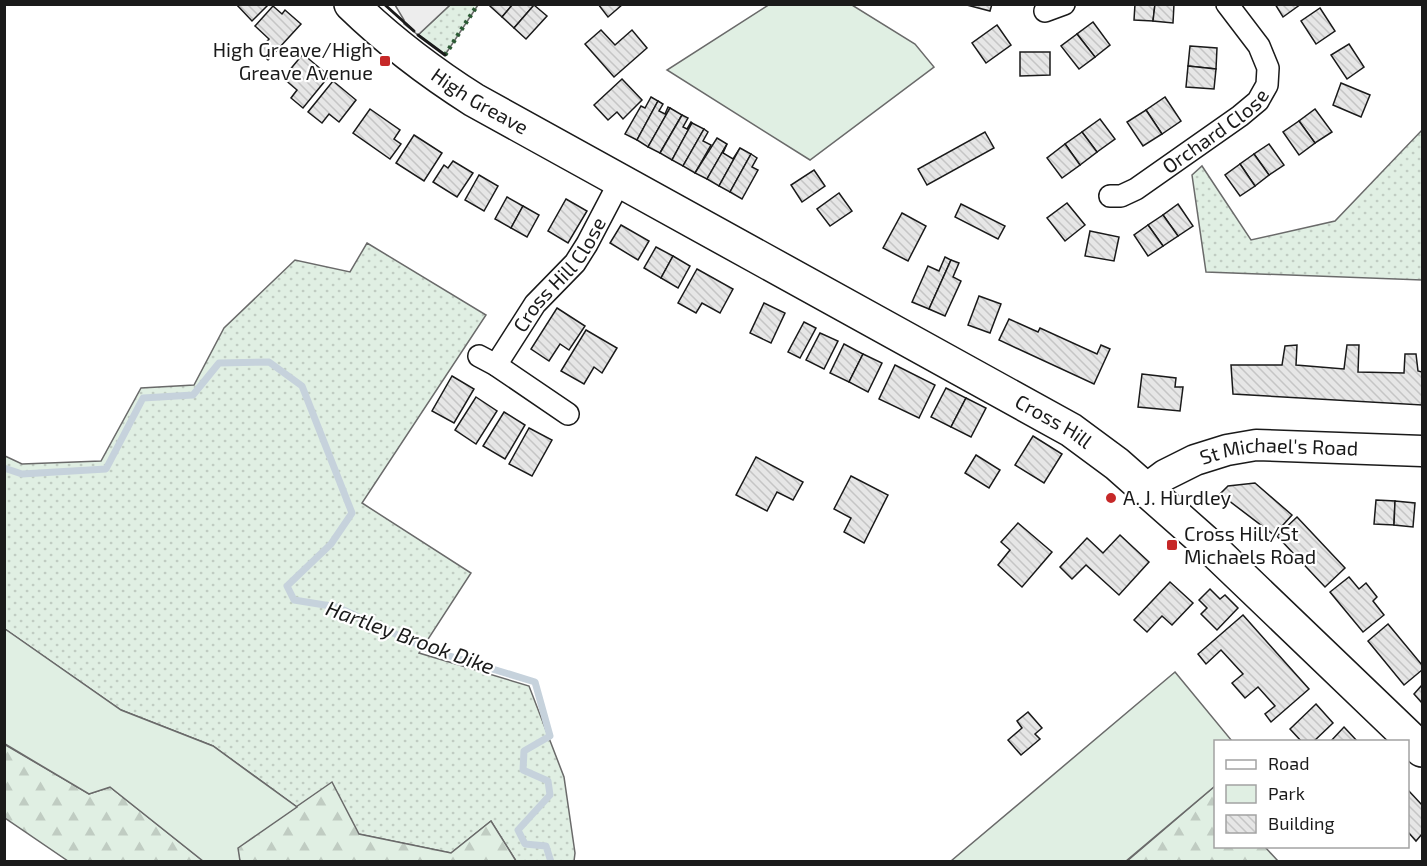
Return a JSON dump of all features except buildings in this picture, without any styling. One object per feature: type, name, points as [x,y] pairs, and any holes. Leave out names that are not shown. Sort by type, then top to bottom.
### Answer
[{"type":"main road","name":"High Greave","points":[[351,4],[383,35],[438,77],[474,100],[620,181]]},
{"type":"main road","name":"Cross Hill","points":[[620,181],[1062,424],[1111,459],[1203,540],[1422,750]]},
{"type":"street","name":"Orchard Close","points":[[1110,196],[1121,196],[1136,189],[1258,101],[1266,85],[1268,68],[1259,46],[1227,4]]},
{"type":"street","name":"Cross Hill Close","points":[[568,414],[488,360],[535,304],[575,262],[620,181]]},
{"type":"street","name":"St Michael's Road","points":[[1145,490],[1165,475],[1195,460],[1227,450],[1256,445],[1422,451]]},
{"type":"green space","points":[[770,4],[852,5],[915,44],[934,67],[810,160],[667,70]]},
{"type":"green space","points":[[450,5],[478,5],[445,55],[418,35]]},
{"type":"green space","points":[[1422,130],[1422,280],[1206,272],[1192,175],[1202,166],[1251,240],[1335,221]]},
{"type":"green space","points":[[367,243],[486,315],[362,503],[471,573],[419,653],[529,686],[564,777],[575,853],[574,861],[516,861],[491,821],[451,853],[358,834],[332,783],[297,807],[213,746],[121,710],[5,629],[5,456],[22,464],[101,461],[141,388],[194,385],[224,328],[295,260],[350,272]]},
{"type":"green space","points":[[5,629],[121,710],[213,746],[297,807],[238,848],[240,861],[203,861],[110,787],[89,794],[5,744]]},
{"type":"green space","points":[[1175,672],[1231,740],[1214,740],[1214,787],[1126,861],[951,861]]},
{"type":"green space","points":[[4,744],[89,794],[110,787],[203,861],[68,861],[5,818]]},
{"type":"green space","points":[[332,782],[359,834],[451,853],[491,821],[516,861],[240,862],[237,848]]},
{"type":"green space","points":[[1214,787],[1214,848],[1266,848],[1278,861],[1126,862]]},
{"type":"shaded area","points":[[395,5],[450,5],[418,35],[404,24]]},
{"type":"waterway","name":"Hartley Brook Dike","points":[[4,468],[22,474],[106,469],[143,398],[193,395],[219,363],[269,362],[302,386],[352,513],[331,544],[287,586],[294,600],[337,607],[430,650],[535,682],[550,736],[524,751],[523,770],[548,781],[550,795],[518,830],[525,844],[546,846],[551,862]]},
{"type":"hedge","points":[[445,55],[478,4]]},
{"type":"wall","points":[[384,4],[414,31]]},
{"type":"wall","points":[[418,35],[445,55]]},
{"type":"place","name":"High Greave/High Greave Avenue","points":[[385,61]]},
{"type":"place","name":"A. J. Hurdley","points":[[1111,498]]},
{"type":"place","name":"Cross Hill/St Michaels Road","points":[[1172,545]]}]
